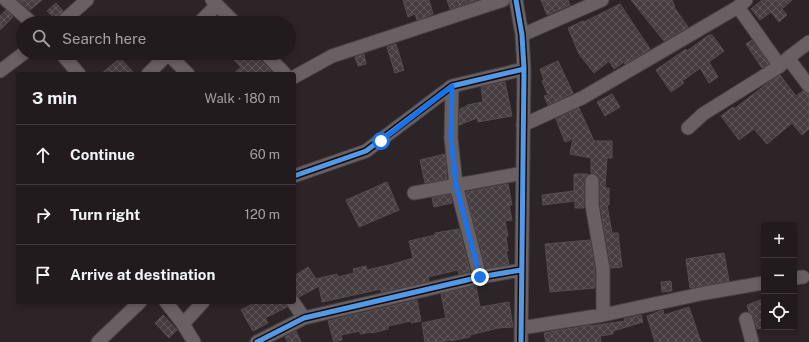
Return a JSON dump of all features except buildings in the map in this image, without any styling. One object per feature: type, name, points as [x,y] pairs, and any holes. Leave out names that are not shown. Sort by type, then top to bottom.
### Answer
[{"type":"street","points":[[6,0],[24,16]]},
{"type":"street","points":[[69,16],[87,0]]},
{"type":"street","points":[[296,76],[332,56],[503,0]]},
{"type":"street","points":[[516,0],[522,35],[524,69],[521,342]]},
{"type":"street","points":[[522,35],[602,0]]},
{"type":"street","points":[[204,16],[215,2],[228,16]]},
{"type":"street","points":[[523,125],[582,98],[742,3],[784,62],[809,86]]},
{"type":"street","points":[[688,128],[703,114],[784,62],[809,42]]},
{"type":"street","points":[[0,71],[16,59]]},
{"type":"street","points":[[67,60],[77,72]]},
{"type":"street","points":[[150,72],[162,60]]},
{"type":"street","points":[[175,60],[186,72]]},
{"type":"street","points":[[272,60],[283,72]]},
{"type":"street","points":[[296,175],[366,151],[452,86],[524,69]]},
{"type":"street","points":[[452,86],[451,138],[456,185],[480,277]]},
{"type":"street","points":[[414,193],[523,173]]},
{"type":"street","points":[[592,181],[592,205],[603,269],[603,315]]},
{"type":"street","points":[[264,340],[304,318],[480,277],[521,270]]},
{"type":"street","points":[[521,328],[603,315],[704,293],[761,284]]},
{"type":"street","points":[[516,342],[514,309],[521,296]]},
{"type":"street","points":[[98,342],[138,304]]},
{"type":"street","points":[[168,304],[183,324],[194,342]]},
{"type":"street","points":[[183,324],[201,304]]},
{"type":"street","points":[[295,304],[304,318]]},
{"type":"street","points":[[746,319],[752,342]]},
{"type":"cycle path","points":[[516,0],[522,35],[524,69],[521,342]]},
{"type":"cycle path","points":[[296,175],[366,151],[452,86],[524,69]]},
{"type":"cycle path","points":[[257,342],[304,318],[480,277],[521,270]]},
{"type":"route","points":[[381,141],[452,86],[451,138],[456,185],[480,277]]}]
